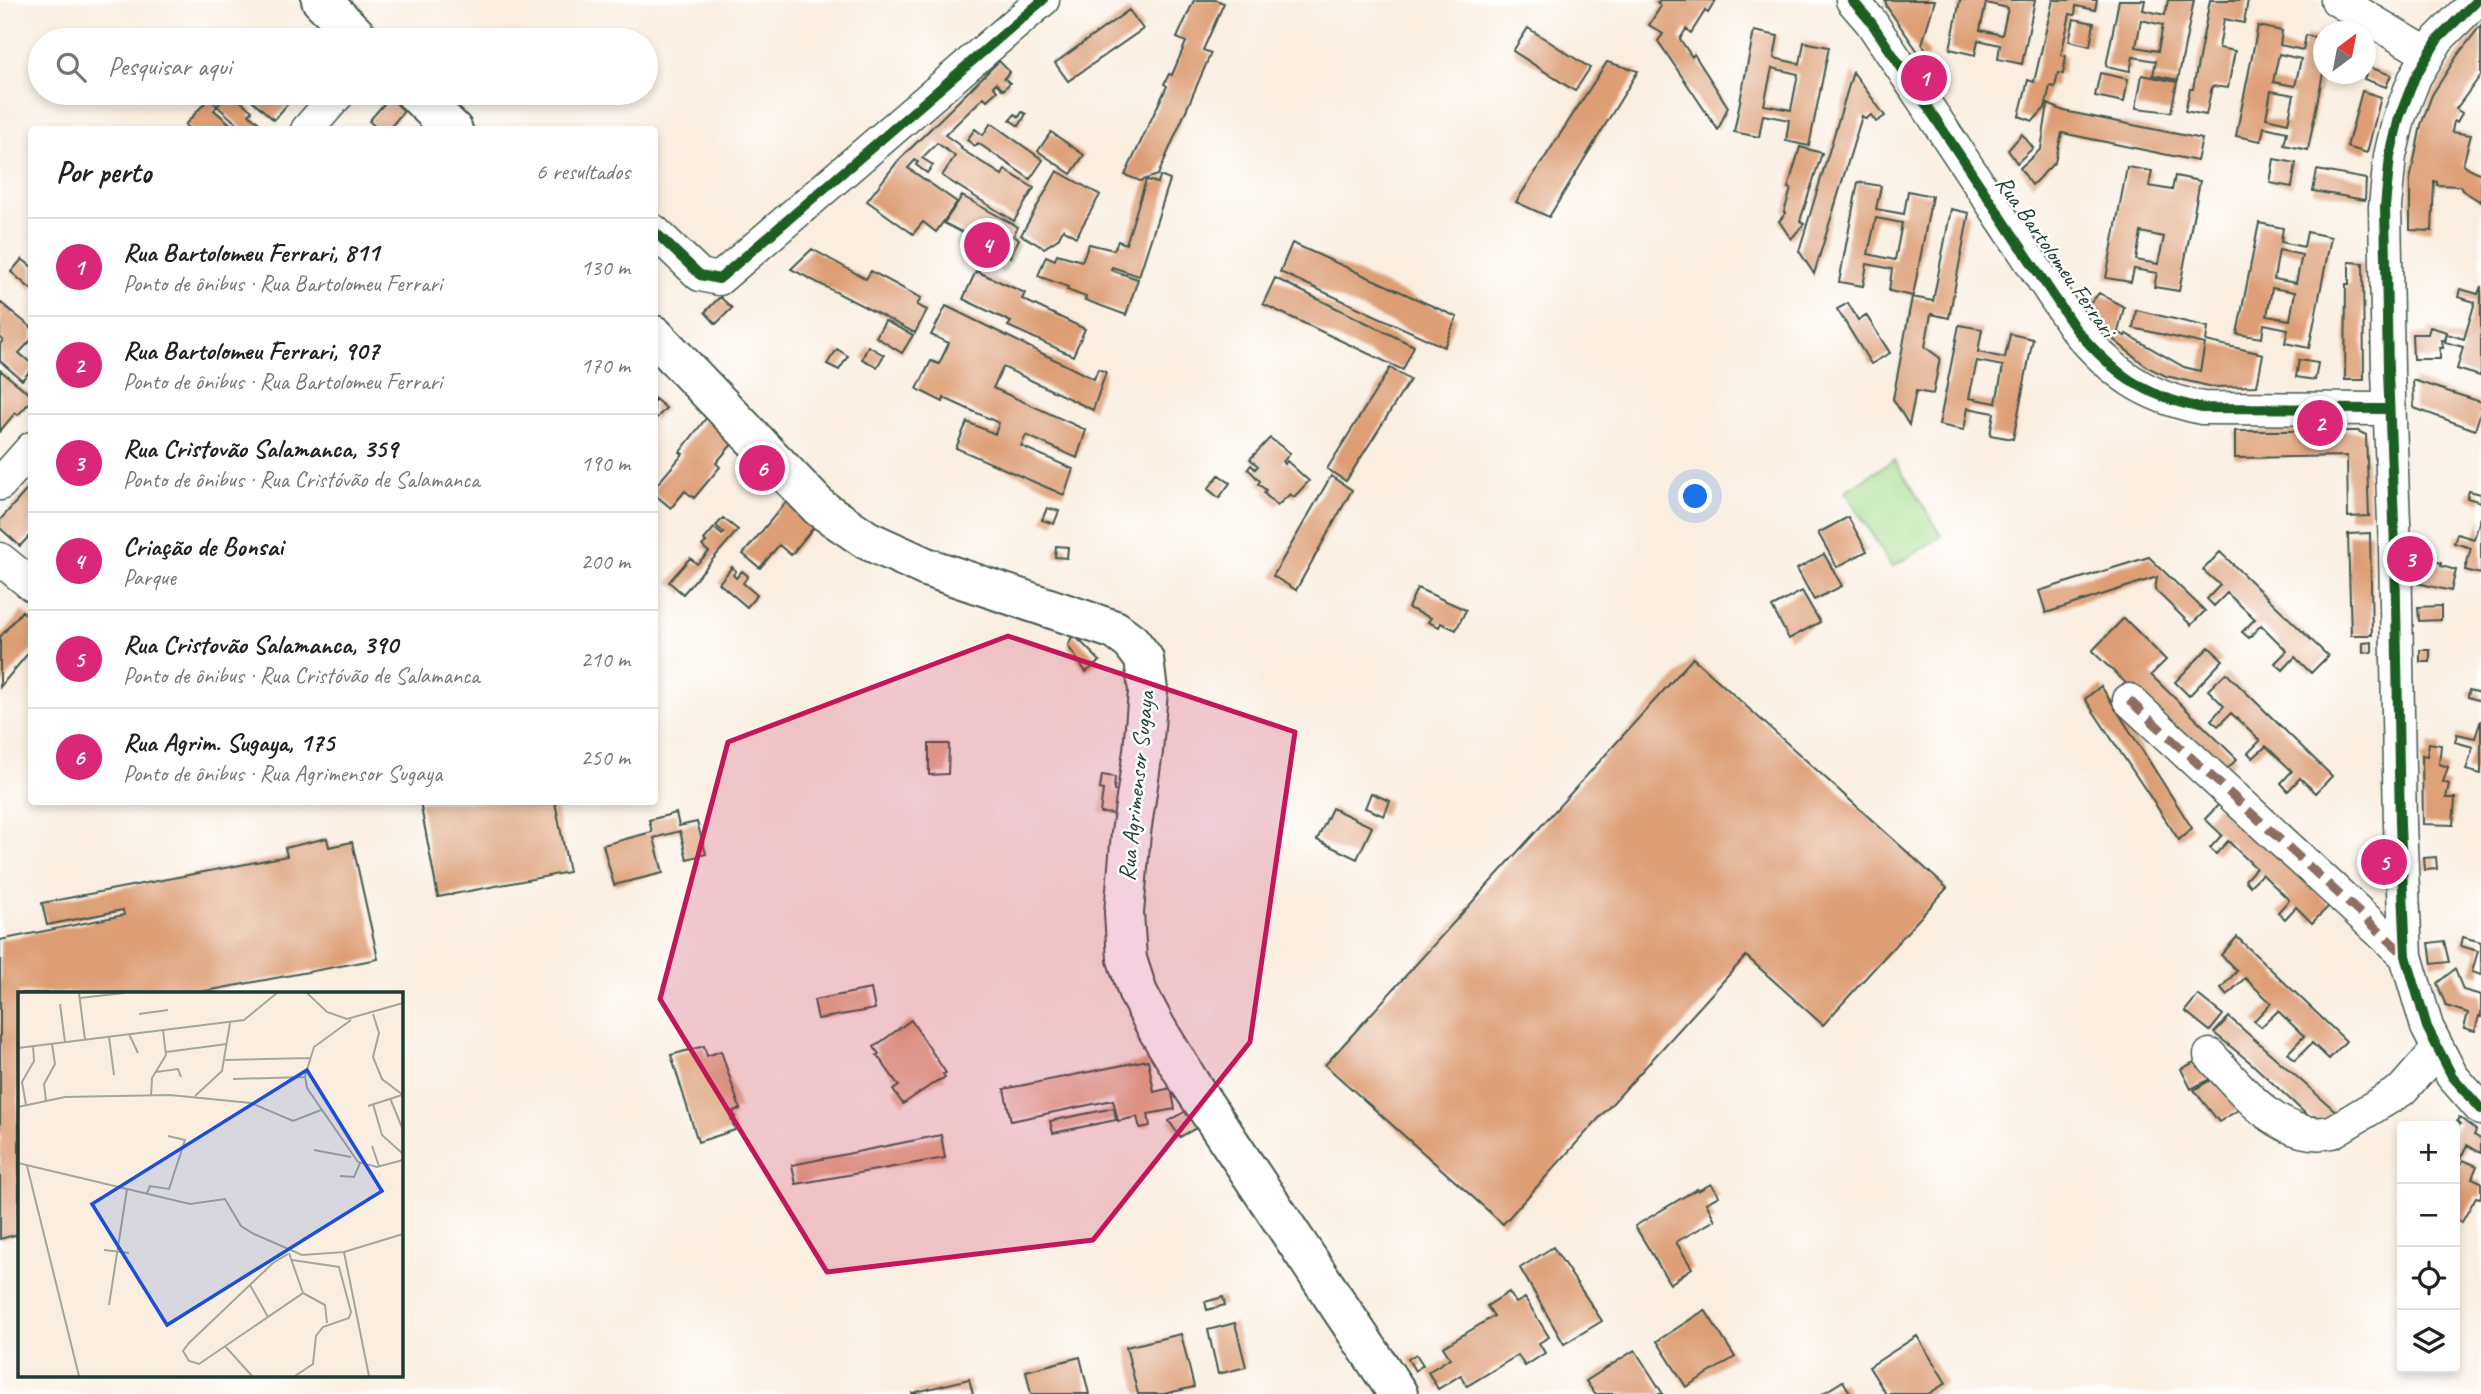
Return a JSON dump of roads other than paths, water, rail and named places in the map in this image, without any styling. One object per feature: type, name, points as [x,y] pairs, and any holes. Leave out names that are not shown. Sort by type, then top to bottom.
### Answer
[{"type":"main road","points":[[321,0],[349,28]]},
{"type":"main road","points":[[427,105],[449,126]]},
{"type":"main road","name":"Rua Agrimensor Sugaya","points":[[658,339],[820,508],[867,540],[926,567],[1115,630],[1131,642],[1144,659],[1148,691],[1124,913],[1127,959],[1138,993],[1190,1083],[1398,1394]]},
{"type":"street","points":[[658,235],[700,275],[719,279],[1043,0]]},
{"type":"street","name":"Rua Bartolomeu Ferrari","points":[[1852,0],[1886,43],[2075,328],[2102,359],[2135,384],[2172,402],[2202,408],[2389,409]]},
{"type":"street","points":[[2337,0],[2428,54]]},
{"type":"street","points":[[2477,0],[2438,39],[2415,78],[2399,118],[2390,156],[2385,207],[2400,824],[2406,956],[2427,1027],[2452,1076],[2481,1109]]},
{"type":"street","points":[[310,126],[328,105]]},
{"type":"street","points":[[0,484],[28,452]]},
{"type":"street","points":[[0,559],[28,582]]},
{"type":"street","points":[[2129,700],[2406,956]]},
{"type":"street","points":[[2210,1055],[2260,1107],[2296,1129],[2322,1134],[2332,1132],[2402,1090],[2438,1049]]},
{"type":"place","name":"Rua Bartolomeu Ferrari, 811","points":[[1924,78]]},
{"type":"place","name":"Criação de Bonsai","points":[[987,245]]},
{"type":"place","name":"Rua Bartolomeu Ferrari, 907","points":[[2320,423]]},
{"type":"place","name":"Rua Agrim. Sugaya, 175","points":[[762,468]]},
{"type":"place","name":"Rua Cristovão Salamanca, 359","points":[[2410,559]]},
{"type":"place","name":"Rua Cristovão Salamanca, 390","points":[[2384,862]]}]
